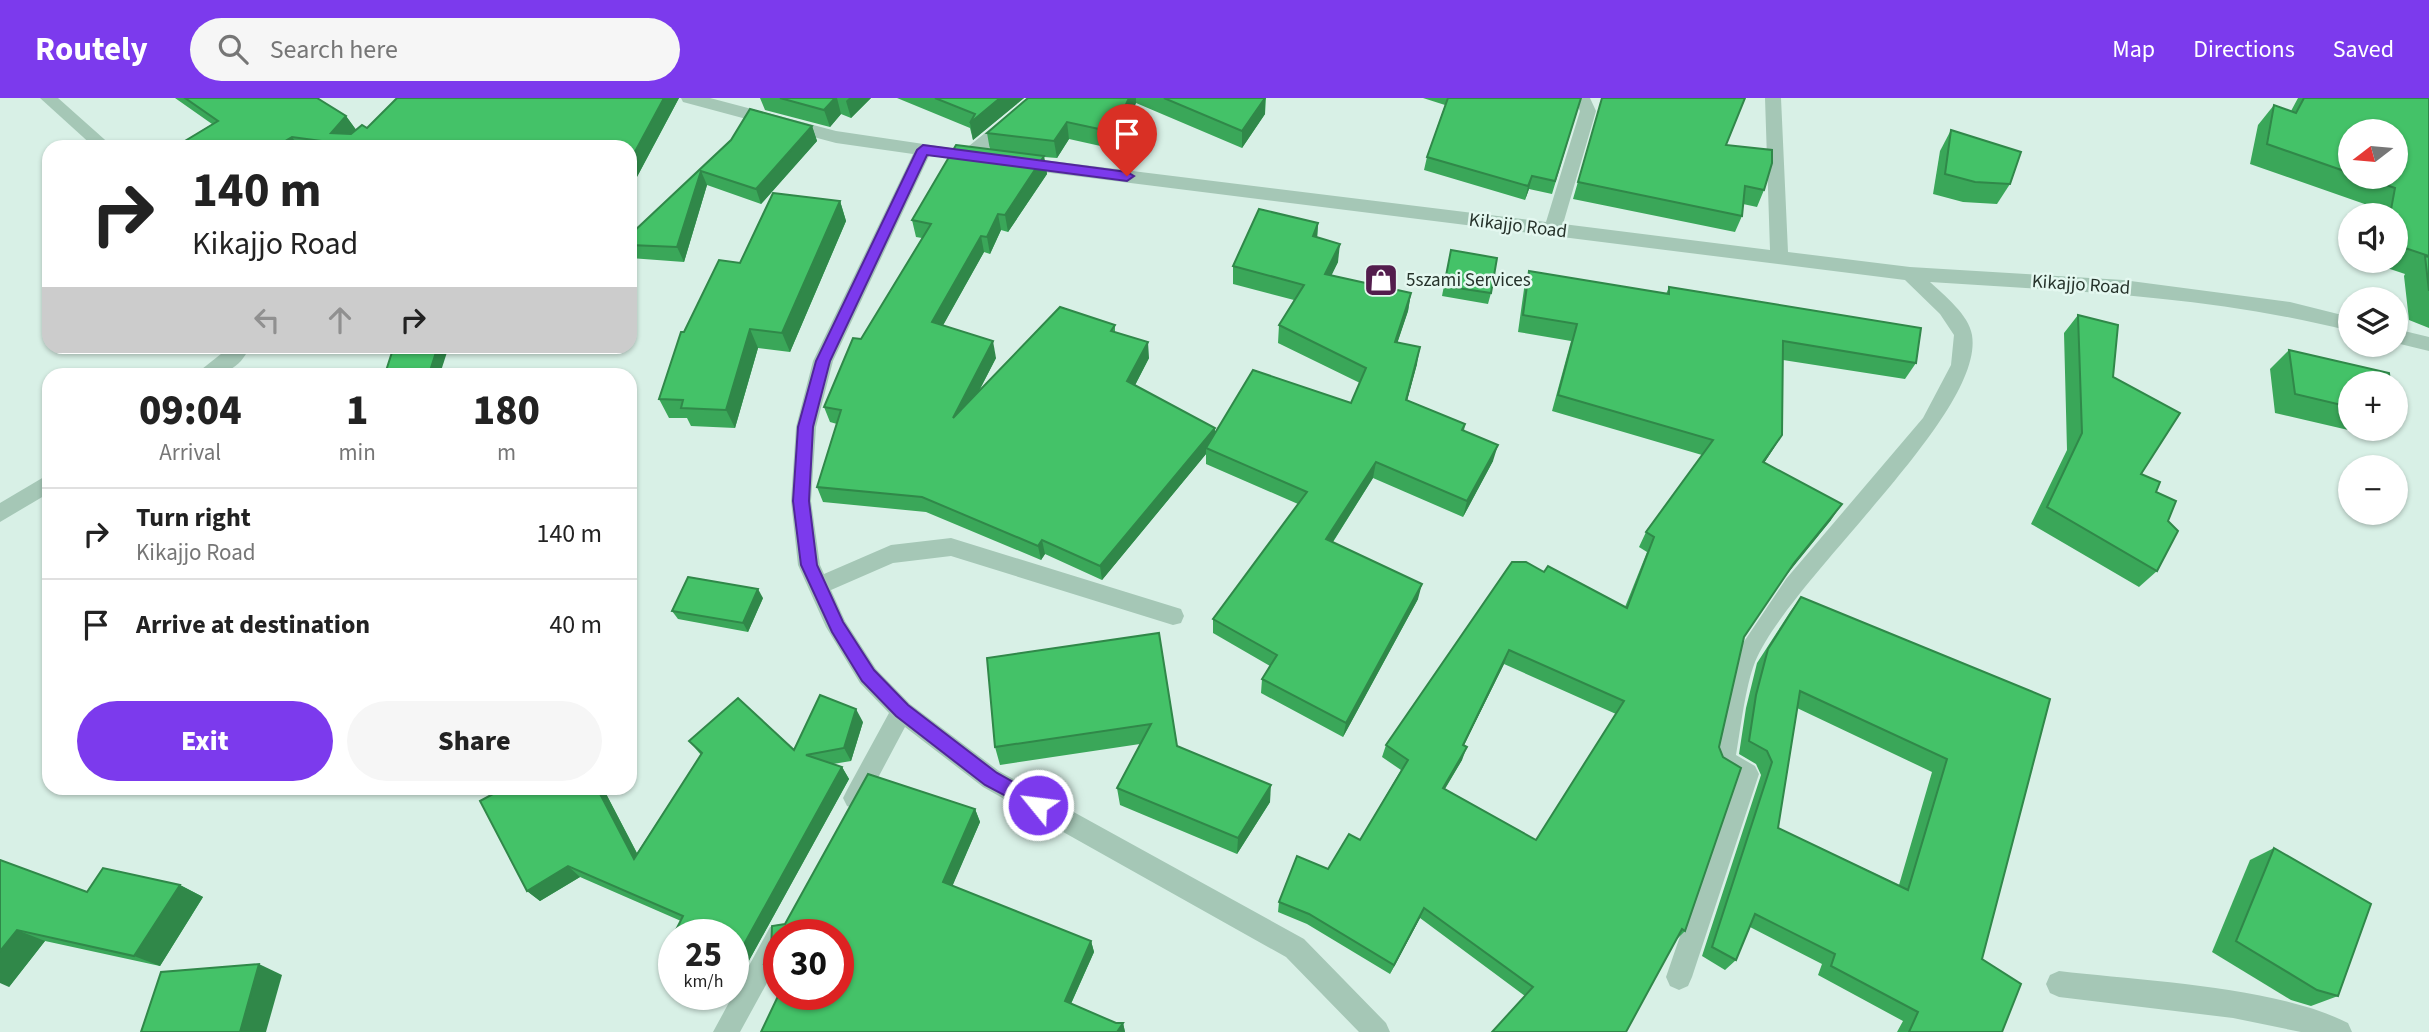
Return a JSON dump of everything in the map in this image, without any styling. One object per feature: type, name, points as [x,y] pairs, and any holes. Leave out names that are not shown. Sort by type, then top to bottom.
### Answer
[{"type":"street","points":[[48,98],[97,140]]},
{"type":"street","name":"Kikajjo Road","points":[[690,98],[836,136],[923,150],[1910,274],[2123,287],[2290,309],[2338,321]]},
{"type":"street","points":[[968,156],[1038,98]]},
{"type":"street","points":[[1552,230],[1588,111],[1582,98]]},
{"type":"street","points":[[1773,98],[1779,259]]},
{"type":"street","points":[[923,150],[823,361],[806,427],[801,501],[809,565],[837,626],[868,676],[902,710],[991,779],[1295,948],[1377,1032]]},
{"type":"street","points":[[1679,977],[1747,774],[1723,760],[1745,659],[1793,585],[1930,423],[1961,365],[1963,334],[1947,309],[1910,274]]},
{"type":"street","points":[[2408,339],[2429,344]]},
{"type":"street","points":[[218,368],[237,354]]},
{"type":"street","points":[[0,514],[42,486]]},
{"type":"street","points":[[819,586],[891,554],[951,547],[1173,616]]},
{"type":"street","points":[[844,817],[902,710]]},
{"type":"street","points":[[788,919],[792,911]]},
{"type":"street","points":[[726,1032],[763,964]]},
{"type":"street","points":[[2059,984],[2233,1004],[2323,1024],[2339,1032]]},
{"type":"building","points":[[185,98],[317,98],[346,116],[331,133],[351,134],[362,125],[367,128],[397,98],[664,98],[637,148],[637,140],[314,140],[292,137],[287,140],[187,140],[218,121]]},
{"type":"building","points":[[780,98],[835,98],[824,110]]},
{"type":"building","points":[[935,98],[1000,98],[970,123],[975,114]]},
{"type":"building","points":[[1028,98],[1129,98],[1113,132],[1067,122],[1054,141],[987,133]]},
{"type":"building","points":[[1164,98],[1265,98],[1242,131]]},
{"type":"building","points":[[1448,98],[1581,98],[1555,181],[1532,176],[1528,186],[1427,157]]},
{"type":"building","points":[[1602,98],[1745,98],[1726,145],[1772,150],[1772,163],[1764,190],[1745,186],[1742,216],[1578,182]]},
{"type":"building","points":[[2304,98],[2429,98],[2429,256],[2408,249],[2408,203],[2392,203],[2395,189],[2408,189],[2408,119],[2338,119],[2338,169],[2267,144],[2274,105],[2296,113]]},
{"type":"building","points":[[750,109],[812,126],[756,189],[701,171],[677,247],[637,245],[637,228],[731,140]]},
{"type":"building","points":[[1951,130],[2021,152],[2010,184],[1975,182],[1945,174]]},
{"type":"building","points":[[956,145],[1044,156],[1005,215],[998,214],[987,237],[981,236],[932,322],[993,341],[953,418],[1060,307],[1115,325],[1111,331],[1148,342],[1127,381],[1215,428],[1100,566],[1042,540],[1038,546],[922,497],[817,487],[841,410],[824,407],[853,338],[861,339],[931,224],[912,220]]},
{"type":"building","points":[[773,193],[840,201],[782,333],[750,329],[726,410],[681,408],[683,400],[659,399],[681,332],[684,332],[719,260],[740,263]]},
{"type":"building","points":[[1259,209],[1318,223],[1313,236],[1340,244],[1325,274],[1411,293],[1395,342],[1420,347],[1406,400],[1465,424],[1462,430],[1498,445],[1467,501],[1376,462],[1326,539],[1422,584],[1346,723],[1262,679],[1277,655],[1213,619],[1307,492],[1206,448],[1253,370],[1351,403],[1366,368],[1279,325],[1304,285],[1233,266]]},
{"type":"building","points":[[1451,250],[1497,258],[1491,293],[1444,286]]},
{"type":"building","points":[[2425,256],[2429,257],[2429,291]]},
{"type":"building","points":[[1529,271],[1669,294],[1669,287],[1921,328],[1916,363],[1783,341],[1782,435],[1763,462],[1842,504],[1794,563],[1744,637],[1719,747],[1723,757],[1741,768],[1685,931],[1682,929],[1626,1032],[1492,1032],[1533,987],[1424,908],[1394,965],[1309,914],[1279,902],[1297,856],[1328,869],[1349,834],[1360,840],[1408,760],[1386,745],[1512,562],[1526,562],[1544,572],[1548,566],[1627,608],[1654,537],[1646,532],[1713,440],[1558,395],[1577,324],[1523,315]],"holes":[[[1509,650],[1624,701],[1536,840],[1443,788],[1467,747],[1463,745]]]},
{"type":"building","points":[[2078,315],[2118,325],[2113,377],[2180,413],[2141,474],[2160,482],[2156,492],[2176,501],[2168,521],[2178,531],[2157,571],[2047,507],[2082,433]]},
{"type":"building","points":[[2289,350],[2380,371],[2338,371],[2338,404],[2295,394]]},
{"type":"building","points":[[391,354],[435,354],[431,368],[387,368]]},
{"type":"building","points":[[688,577],[758,589],[743,623],[672,611]]},
{"type":"building","points":[[1801,597],[2050,699],[1982,959],[2021,984],[2002,1032],[1909,1032],[1918,1012],[1831,966],[1835,954],[1755,914],[1736,960],[1712,947],[1772,762],[1767,751],[1749,741],[1756,695],[1768,649]],"holes":[[[1800,691],[1947,759],[1908,890],[1778,828]]]},
{"type":"building","points":[[1159,633],[1177,746],[1271,785],[1238,838],[1117,788],[1151,724],[995,747],[987,658]]},
{"type":"building","points":[[820,695],[856,709],[844,748],[806,755],[842,767],[749,935],[749,919],[682,919],[683,916],[568,866],[527,891],[480,801],[491,795],[601,795],[634,859],[702,753],[689,741],[738,698],[794,750]]},
{"type":"building","points":[[868,774],[975,809],[943,882],[1091,941],[1065,1001],[1116,1023],[1123,1023],[1117,1032],[761,1032],[771,1010],[854,1010],[854,919],[788,919]]},
{"type":"building","points":[[2274,848],[2371,904],[2338,996],[2317,990],[2236,941]]},
{"type":"building","points":[[0,860],[87,892],[103,868],[180,885],[134,956],[17,930],[0,951]]},
{"type":"building","points":[[259,964],[240,1032],[141,1032],[161,972]]},
{"type":"place","name":"5szami Services","points":[[1381,280]]},
{"type":"route","points":[[1038,805],[991,779],[902,710],[868,676],[837,626],[809,565],[801,501],[806,427],[823,361],[923,150],[1127,176]]}]
